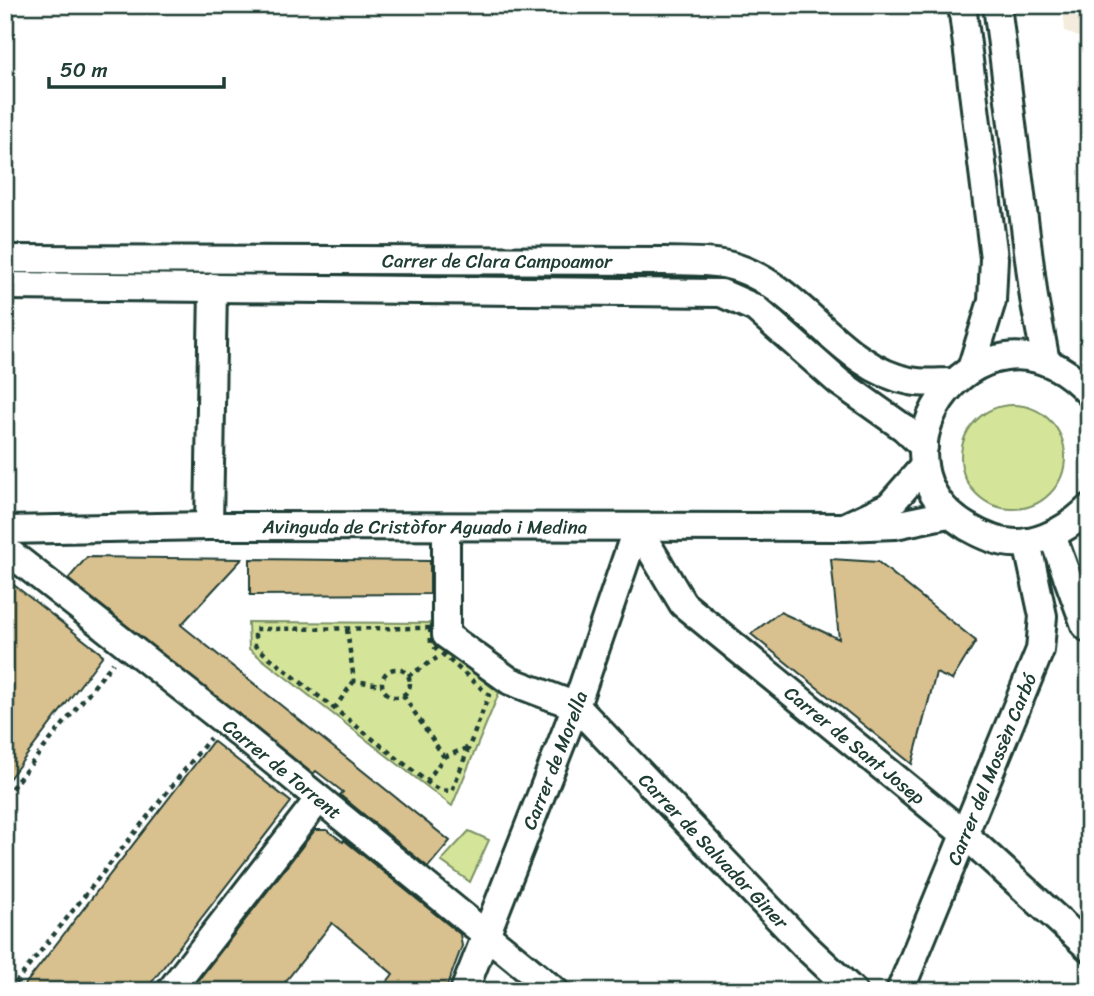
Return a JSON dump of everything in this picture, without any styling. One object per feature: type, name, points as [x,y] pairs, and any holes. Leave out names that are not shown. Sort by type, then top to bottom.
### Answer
[{"type":"street","points":[[962,5],[993,258],[992,301],[962,375],[934,406],[924,435],[924,457],[933,492],[948,514],[971,531],[998,541],[1040,539],[1072,524],[1089,508]]},
{"type":"street","points":[[997,5],[1034,298],[1046,362],[1085,379]]},
{"type":"street","name":"Carrer de Clara Campoamor","points":[[5,259],[722,263],[773,285],[859,358],[888,374],[909,381],[962,375],[995,359],[1021,358],[1046,362]]},
{"type":"street","name":"Carrer de Clara Campoamor","points":[[5,286],[721,293],[755,308],[839,382],[904,428],[924,457]]},
{"type":"street","points":[[209,527],[213,288]]},
{"type":"street","name":"Avinguda de Cristòfor Aguado i Medina","points":[[844,527],[889,506],[924,457]]},
{"type":"street","name":"Avinguda de Cristòfor Aguado i Medina","points":[[5,530],[209,527],[844,527],[895,525],[948,514]]},
{"type":"street","points":[[446,527],[446,635],[510,681],[576,706]]},
{"type":"street","name":"Carrer de Morella","points":[[464,991],[576,706],[638,527]]},
{"type":"street","name":"Carrer de Sant Josep","points":[[638,527],[683,604],[963,833],[1089,948]]},
{"type":"street","points":[[1040,539],[1089,629]]},
{"type":"street","name":"Carrer del Mossèn Carbó","points":[[900,991],[1040,650],[1044,616],[1040,539]]},
{"type":"street","name":"Carrer de Torrent","points":[[5,549],[224,721],[555,991]]},
{"type":"street","name":"Carrer de Salvador Giner","points":[[576,706],[804,945],[853,991]]},
{"type":"street","points":[[170,991],[318,800]]},
{"type":"path","points":[[430,628],[431,644],[441,655],[489,695],[452,791],[440,790],[427,781],[255,646],[255,629],[430,628]]},
{"type":"path","points":[[334,709],[354,681],[347,629]]},
{"type":"path","points":[[5,796],[115,660],[128,648]]},
{"type":"path","points":[[408,676],[447,652]]},
{"type":"path","points":[[354,681],[382,685],[390,695],[402,695],[409,687],[408,676],[403,671],[390,670],[383,676],[382,685]]},
{"type":"path","points":[[402,695],[444,757]]},
{"type":"path","points":[[9,991],[224,721]]},
{"type":"path","points":[[427,781],[444,757],[469,747]]},
{"type":"shaded area","points":[[1063,5],[1089,5],[1089,42],[1065,31]]},
{"type":"green space","points":[[1013,405],[1033,409],[1050,420],[1061,437],[1065,457],[1061,477],[1050,494],[1033,505],[1013,509],[993,505],[976,494],[965,477],[961,457],[965,437],[976,420],[993,409]]},
{"type":"green space","points":[[248,622],[434,623],[447,652],[499,693],[452,806],[249,649]]},
{"type":"green space","points":[[469,831],[489,840],[470,882],[441,861]]},
{"type":"building","points":[[87,557],[242,559],[181,625],[450,841],[428,867],[340,795],[343,792],[316,771],[313,774],[68,579]]},
{"type":"building","points":[[250,559],[430,561],[430,594],[250,595]]},
{"type":"building","points":[[831,559],[878,562],[976,641],[952,680],[936,673],[912,764],[751,634],[780,612],[839,639]]},
{"type":"building","points":[[5,578],[103,655],[5,784]]},
{"type":"building","points":[[213,741],[291,802],[145,991],[20,991]]},
{"type":"building","points":[[315,830],[327,830],[343,842],[344,840],[460,934],[462,946],[445,991],[380,991],[393,974],[332,923],[278,991],[190,991]]}]
